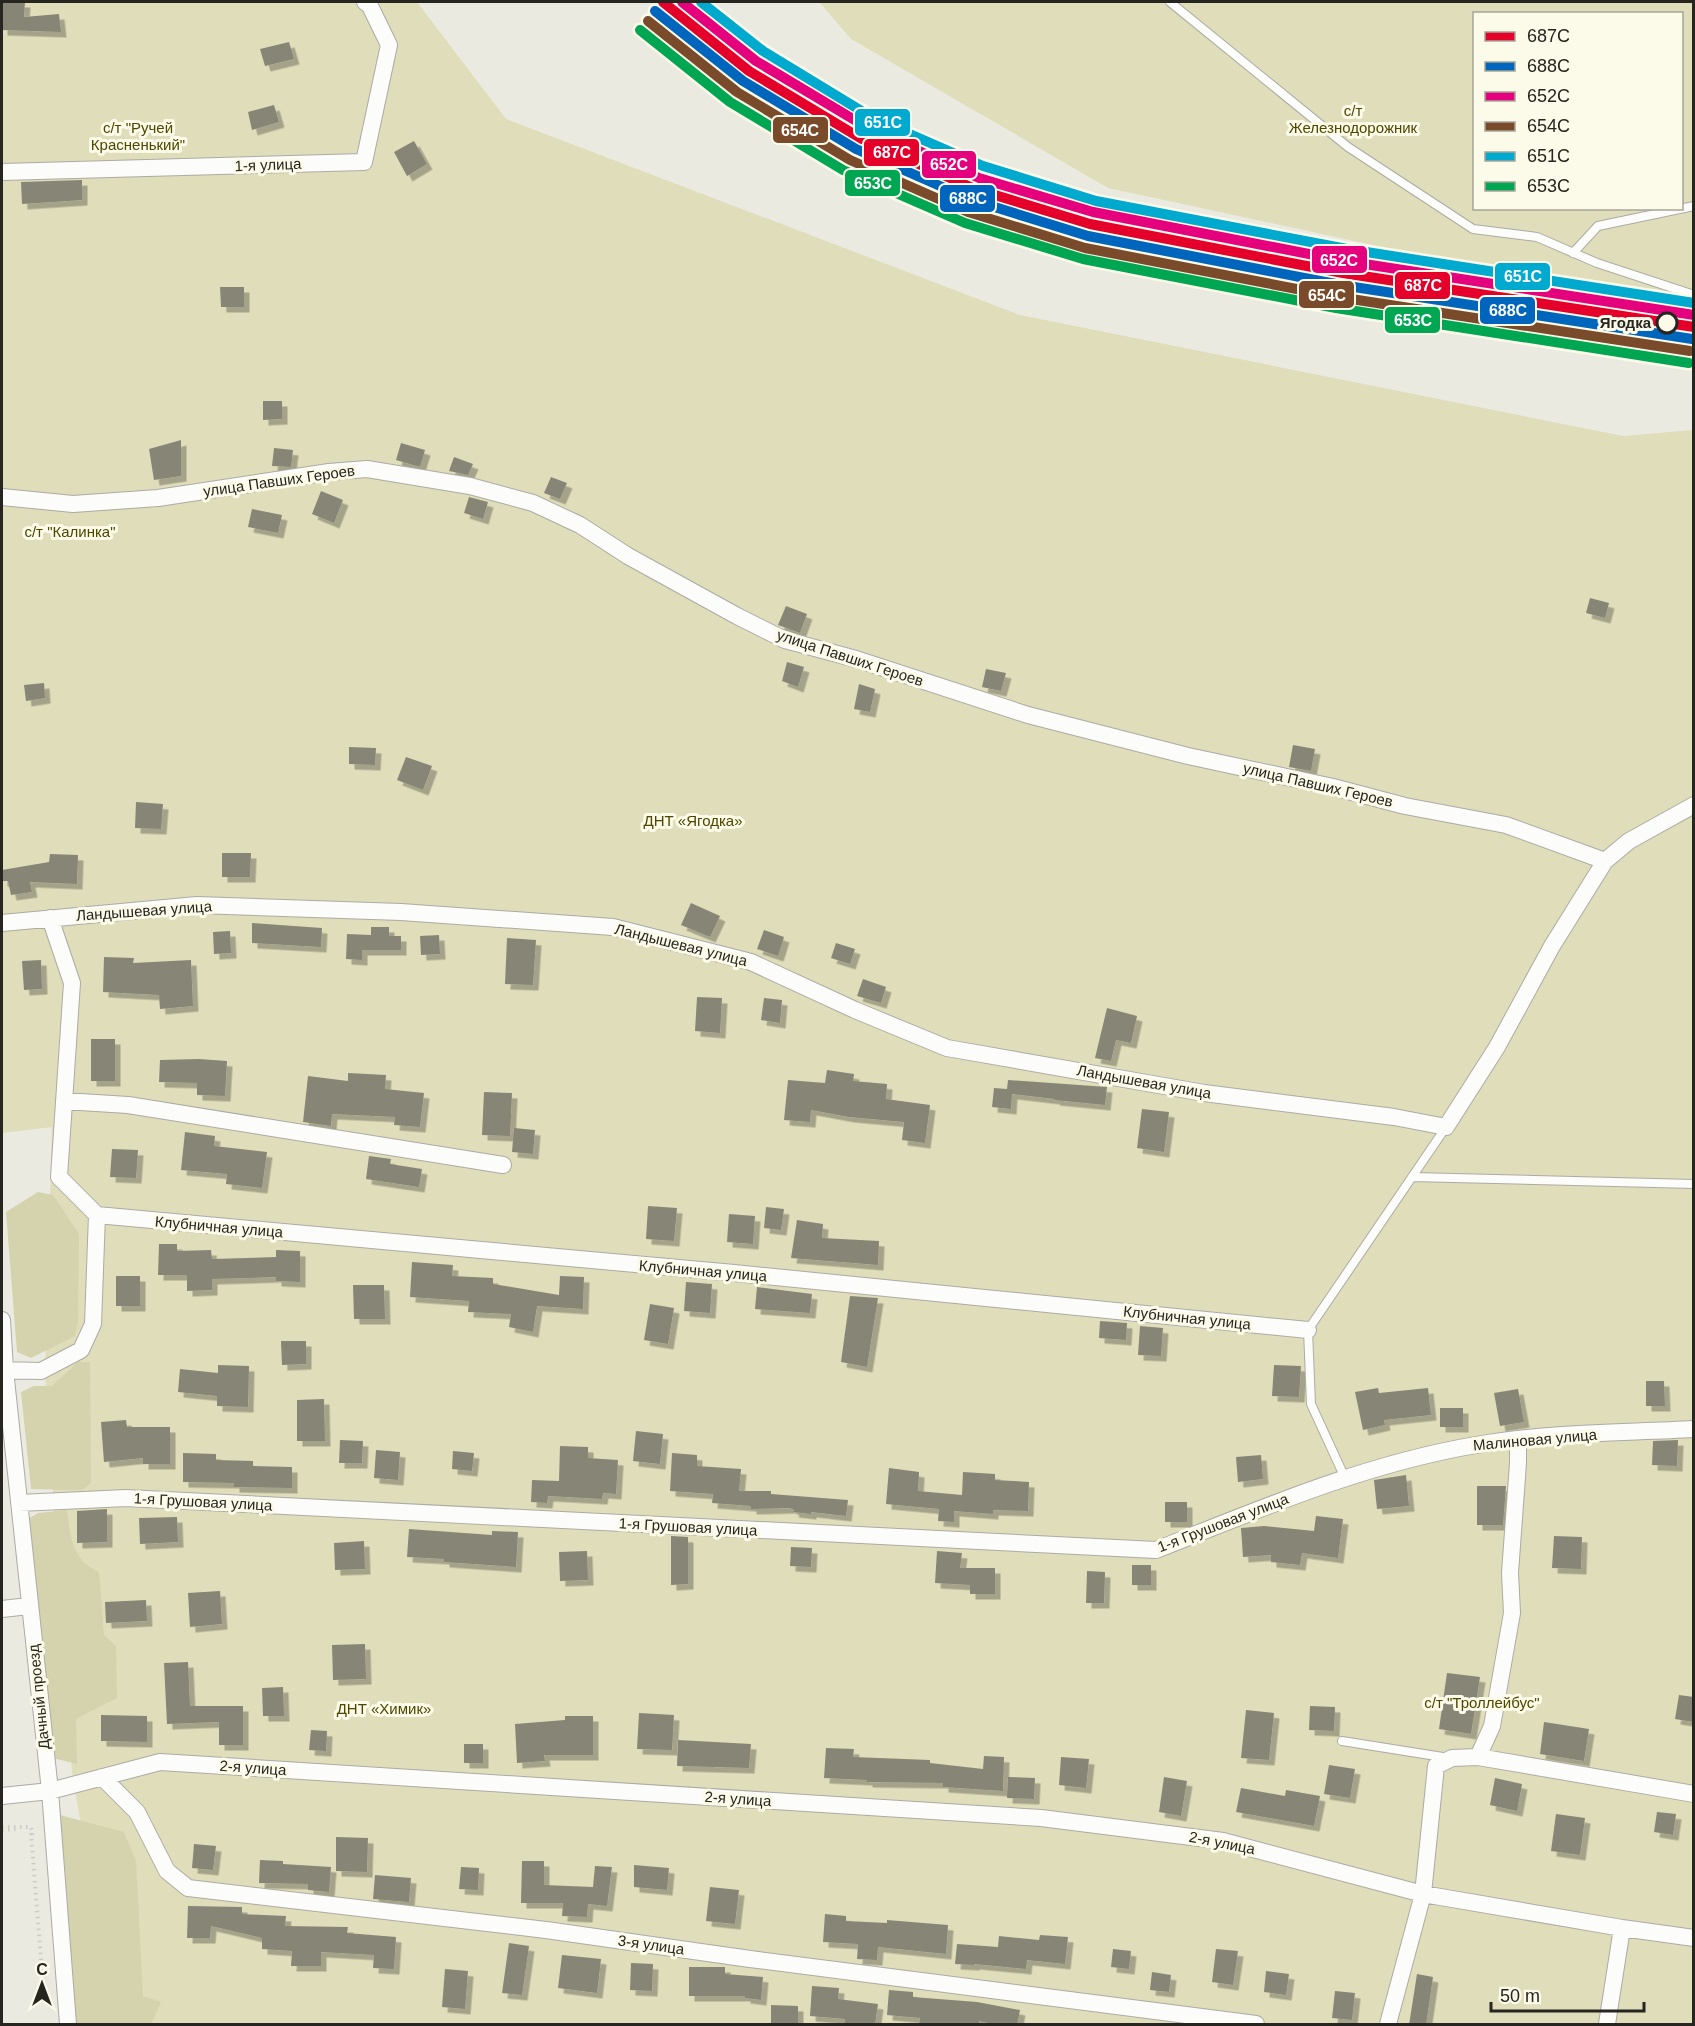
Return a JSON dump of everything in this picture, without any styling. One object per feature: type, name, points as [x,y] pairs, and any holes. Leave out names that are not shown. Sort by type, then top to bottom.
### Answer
[{"type":"street","name":"1-я улица","points":[[2,172],[364,162],[389,45],[370,6],[365,2]]},
{"type":"street","name":"улица Павших Героев","points":[[2,497],[73,504],[158,498],[329,472],[367,469],[470,486],[533,504],[580,525],[628,556],[785,640],[856,659],[1028,714],[1188,756],[1333,787],[1405,806],[1506,825],[1605,861]]},
{"type":"street","points":[[1446,1127],[1497,1047],[1552,946],[1605,861],[1629,840],[1694,805]]},
{"type":"street","name":"Ландышевая улица","points":[[2,923],[197,905],[401,912],[613,927],[751,962],[855,1010],[946,1048],[1204,1093],[1446,1127]]},
{"type":"street","points":[[3,1370],[41,1371],[81,1350],[93,1324],[97,1215],[59,1177],[72,983],[50,918]]},
{"type":"street","points":[[64,1101],[128,1105],[503,1165]]},
{"type":"street","name":"Клубничная улица","points":[[97,1215],[711,1271],[1308,1330]]},
{"type":"street","name":"Дачный проезд","points":[[2,1320],[3,1370],[50,1791],[68,2025]]},
{"type":"street","name":"Малиновая улица","points":[[1345,1478],[1384,1465],[1475,1445],[1518,1439],[1694,1429]]},
{"type":"street","points":[[1478,1757],[1492,1726],[1512,1612],[1510,1573],[1518,1439]]},
{"type":"street","name":"1-я Грушовая улица","points":[[19,1503],[126,1498],[1156,1550],[1276,1502],[1345,1478]]},
{"type":"street","points":[[2,1609],[29,1606]]},
{"type":"street","points":[[1388,2025],[1423,1894],[1436,1766],[1452,1758],[1478,1757],[1694,1794]]},
{"type":"street","name":"2-я улица","points":[[2,1796],[50,1791],[160,1762],[1041,1818],[1223,1841],[1423,1894],[1694,1938]]},
{"type":"street","name":"3-я улица","points":[[102,1777],[137,1812],[167,1871],[188,1888],[534,1929],[1256,2025]]},
{"type":"street","points":[[1607,2025],[1622,1928]]},
{"type":"lane","points":[[1170,2],[1348,147],[1473,229],[1537,237],[1597,263],[1694,295]]},
{"type":"lane","points":[[1573,253],[1598,226],[1675,210]]},
{"type":"lane","points":[[1345,1478],[1311,1404],[1308,1330],[1446,1127]]},
{"type":"lane","points":[[1412,1176],[1694,1184]]},
{"type":"lane","points":[[1342,1741],[1452,1758]]},
{"type":"path","points":[[2,1830],[27,1828],[30,1831],[42,1972],[46,1983]]},
{"type":"green space","name":"ДНТ «Ягодка»","points":[[2,2],[417,2],[506,119],[1020,315],[1623,436],[1693,430],[1693,2024],[116,2024],[72,1773],[45,1374],[52,1127],[2,1133]]},
{"type":"green space","name":"с/т Железнодорожник","points":[[819,2],[1693,2],[1693,304],[1387,248],[1108,188],[851,39]]},
{"type":"shaded area","points":[[38,1192],[53,1195],[79,1234],[78,1322],[75,1336],[31,1358],[17,1352],[6,1212]]},
{"type":"shaded area","points":[[78,1362],[90,1362],[91,1483],[82,1490],[31,1489],[21,1392],[34,1386],[52,1386]]},
{"type":"shaded area","points":[[67,1510],[74,1547],[83,1561],[99,1572],[104,1635],[116,1646],[117,1698],[76,1719],[77,1764],[49,1757],[28,1519],[38,1513]]},
{"type":"shaded area","points":[[56,1814],[124,1832],[136,1861],[143,1996],[161,2002],[151,2024],[75,2024]]},
{"type":"building","points":[[2,2],[25,2],[24,17],[59,14],[61,32],[2,30]]},
{"type":"building","points":[[289,42],[294,59],[265,66],[260,49]]},
{"type":"building","points":[[274,105],[279,122],[252,130],[248,112]]},
{"type":"building","points":[[414,141],[427,164],[407,176],[394,152]]},
{"type":"building","points":[[82,180],[82,200],[22,204],[21,182]]},
{"type":"building","points":[[220,287],[244,287],[244,307],[221,307]]},
{"type":"building","points":[[263,401],[282,401],[282,419],[263,420]]},
{"type":"building","points":[[181,440],[181,476],[154,480],[149,449]]},
{"type":"building","points":[[401,443],[425,450],[420,467],[396,460]]},
{"type":"building","points":[[274,448],[293,450],[291,467],[272,466]]},
{"type":"building","points":[[454,457],[473,464],[468,475],[449,471]]},
{"type":"building","points":[[551,477],[567,483],[560,499],[544,493]]},
{"type":"building","points":[[321,491],[343,500],[334,523],[312,514]]},
{"type":"building","points":[[469,497],[488,502],[483,519],[464,513]]},
{"type":"building","points":[[252,509],[282,515],[278,533],[248,527]]},
{"type":"building","points":[[1590,598],[1609,603],[1605,618],[1586,613]]},
{"type":"building","points":[[786,606],[807,614],[800,633],[778,625]]},
{"type":"building","points":[[787,662],[804,667],[798,687],[782,681]]},
{"type":"building","points":[[986,669],[1006,673],[1001,691],[982,687]]},
{"type":"building","points":[[44,683],[45,698],[26,701],[24,685]]},
{"type":"building","points":[[859,684],[875,689],[870,712],[854,709]]},
{"type":"building","points":[[1293,745],[1315,749],[1311,771],[1289,767]]},
{"type":"building","points":[[349,747],[376,748],[375,765],[349,764]]},
{"type":"building","points":[[406,757],[432,766],[423,790],[397,780]]},
{"type":"building","points":[[136,802],[163,804],[161,829],[135,828]]},
{"type":"building","points":[[222,853],[251,853],[250,877],[222,877]]},
{"type":"building","points":[[50,854],[78,855],[77,884],[30,882],[32,892],[11,895],[8,881],[2,881],[2,870],[49,862]]},
{"type":"building","points":[[691,903],[720,916],[710,937],[681,925]]},
{"type":"building","points":[[252,923],[322,928],[321,947],[252,943]]},
{"type":"building","points":[[371,927],[389,927],[389,936],[401,936],[401,950],[362,950],[362,960],[346,959],[347,934],[371,935]]},
{"type":"building","points":[[764,930],[784,937],[778,956],[757,949]]},
{"type":"building","points":[[230,931],[231,953],[214,954],[213,932]]},
{"type":"building","points":[[439,935],[440,954],[421,955],[420,936]]},
{"type":"building","points":[[507,938],[536,940],[533,985],[505,984]]},
{"type":"building","points":[[836,943],[855,949],[850,964],[831,958]]},
{"type":"building","points":[[104,957],[134,958],[133,963],[191,960],[193,1006],[160,1009],[159,995],[103,992]]},
{"type":"building","points":[[41,960],[42,989],[24,990],[22,961]]},
{"type":"building","points":[[863,979],[886,987],[881,1003],[857,996]]},
{"type":"building","points":[[697,997],[722,998],[720,1033],[695,1031]]},
{"type":"building","points":[[764,998],[782,1000],[780,1023],[761,1020]]},
{"type":"building","points":[[1107,1008],[1137,1016],[1131,1043],[1116,1040],[1111,1061],[1095,1058]]},
{"type":"building","points":[[91,1039],[115,1039],[115,1081],[91,1081]]},
{"type":"building","points":[[160,1060],[227,1061],[225,1096],[197,1095],[197,1083],[159,1082]]},
{"type":"building","points":[[827,1070],[854,1074],[853,1081],[887,1084],[886,1099],[930,1105],[925,1143],[902,1140],[904,1122],[849,1117],[811,1110],[810,1122],[784,1120],[788,1080],[825,1083]]},
{"type":"building","points":[[348,1073],[386,1075],[385,1089],[424,1093],[420,1127],[394,1125],[395,1117],[332,1114],[331,1126],[303,1122],[308,1076],[348,1081]]},
{"type":"building","points":[[1008,1080],[1107,1087],[1105,1105],[1012,1094],[1011,1109],[992,1107],[994,1088],[1007,1089]]},
{"type":"building","points":[[484,1092],[512,1093],[510,1136],[482,1135]]},
{"type":"building","points":[[1142,1109],[1169,1112],[1164,1152],[1137,1148]]},
{"type":"building","points":[[514,1128],[535,1130],[533,1154],[512,1152]]},
{"type":"building","points":[[185,1132],[215,1136],[214,1146],[267,1152],[262,1188],[226,1184],[227,1174],[181,1170]]},
{"type":"building","points":[[112,1149],[138,1150],[136,1178],[110,1177]]},
{"type":"building","points":[[369,1156],[391,1159],[390,1164],[422,1169],[419,1187],[366,1179]]},
{"type":"building","points":[[648,1206],[677,1208],[674,1241],[646,1239]]},
{"type":"building","points":[[766,1207],[784,1209],[781,1230],[764,1228]]},
{"type":"building","points":[[729,1214],[755,1216],[753,1244],[727,1242]]},
{"type":"building","points":[[797,1220],[823,1224],[822,1238],[879,1241],[878,1265],[791,1258]]},
{"type":"building","points":[[159,1244],[177,1244],[177,1251],[211,1250],[212,1259],[276,1257],[276,1250],[300,1251],[300,1282],[276,1281],[276,1277],[212,1279],[212,1290],[187,1291],[187,1275],[158,1275]]},
{"type":"building","points":[[412,1262],[453,1265],[452,1276],[493,1278],[493,1284],[559,1295],[560,1276],[584,1277],[583,1309],[537,1306],[533,1332],[509,1327],[511,1314],[468,1312],[469,1301],[410,1297]]},
{"type":"building","points":[[116,1276],[140,1276],[140,1306],[116,1306]]},
{"type":"building","points":[[686,1282],[712,1284],[710,1313],[684,1311]]},
{"type":"building","points":[[353,1285],[384,1285],[385,1319],[354,1319]]},
{"type":"building","points":[[757,1287],[812,1294],[810,1313],[755,1309]]},
{"type":"building","points":[[850,1296],[878,1298],[867,1367],[841,1362]]},
{"type":"building","points":[[650,1304],[674,1308],[668,1344],[644,1340]]},
{"type":"building","points":[[1100,1321],[1127,1323],[1126,1340],[1099,1338]]},
{"type":"building","points":[[1140,1326],[1163,1328],[1161,1356],[1138,1355]]},
{"type":"building","points":[[281,1341],[306,1341],[306,1364],[282,1365]]},
{"type":"building","points":[[218,1365],[249,1366],[248,1407],[217,1406],[217,1396],[178,1392],[180,1369],[218,1373]]},
{"type":"building","points":[[1274,1365],[1301,1366],[1299,1397],[1272,1396]]},
{"type":"building","points":[[1646,1381],[1664,1381],[1665,1406],[1646,1406]]},
{"type":"building","points":[[1378,1388],[1379,1393],[1428,1388],[1431,1415],[1384,1420],[1385,1425],[1363,1430],[1355,1392]]},
{"type":"building","points":[[1518,1389],[1524,1422],[1500,1426],[1494,1393]]},
{"type":"building","points":[[324,1399],[325,1441],[297,1441],[297,1400]]},
{"type":"building","points":[[1440,1408],[1463,1408],[1463,1427],[1440,1427]]},
{"type":"building","points":[[126,1420],[127,1427],[170,1427],[170,1464],[143,1464],[143,1458],[104,1462],[101,1422]]},
{"type":"building","points":[[636,1431],[663,1434],[660,1464],[633,1461]]},
{"type":"building","points":[[340,1440],[363,1441],[362,1463],[339,1463]]},
{"type":"building","points":[[1678,1440],[1677,1466],[1652,1465],[1653,1441]]},
{"type":"building","points":[[560,1446],[588,1447],[588,1458],[618,1460],[616,1494],[603,1493],[602,1499],[548,1496],[547,1503],[531,1502],[532,1480],[559,1481]]},
{"type":"building","points":[[376,1450],[400,1452],[398,1480],[374,1478]]},
{"type":"building","points":[[453,1451],[474,1453],[472,1471],[452,1469]]},
{"type":"building","points":[[183,1453],[216,1454],[216,1460],[253,1461],[253,1466],[292,1467],[292,1488],[234,1487],[234,1483],[183,1482]]},
{"type":"building","points":[[672,1453],[697,1455],[697,1466],[741,1469],[739,1491],[771,1491],[771,1494],[848,1500],[846,1516],[793,1512],[794,1510],[790,1508],[751,1509],[751,1506],[712,1503],[713,1494],[670,1491]]},
{"type":"building","points":[[1261,1455],[1263,1479],[1238,1482],[1236,1457]]},
{"type":"building","points":[[889,1468],[919,1472],[918,1491],[962,1495],[963,1472],[995,1474],[995,1480],[1029,1482],[1028,1511],[993,1510],[993,1514],[954,1511],[954,1522],[938,1521],[939,1509],[886,1504]]},
{"type":"building","points":[[1406,1475],[1409,1506],[1377,1509],[1374,1480]]},
{"type":"building","points":[[1477,1486],[1506,1486],[1503,1525],[1477,1525]]},
{"type":"building","points":[[1165,1502],[1187,1502],[1187,1522],[1165,1522]]},
{"type":"building","points":[[107,1509],[107,1542],[77,1543],[77,1511]]},
{"type":"building","points":[[1316,1516],[1343,1519],[1338,1558],[1302,1553],[1300,1565],[1271,1562],[1271,1555],[1243,1557],[1241,1528],[1264,1526],[1314,1531]]},
{"type":"building","points":[[177,1517],[178,1542],[140,1544],[139,1518]]},
{"type":"building","points":[[409,1529],[492,1535],[492,1531],[518,1532],[516,1567],[407,1557]]},
{"type":"building","points":[[671,1536],[688,1537],[688,1584],[671,1585]]},
{"type":"building","points":[[1554,1536],[1582,1537],[1581,1569],[1552,1568]]},
{"type":"building","points":[[364,1541],[365,1569],[335,1570],[334,1543]]},
{"type":"building","points":[[791,1547],[812,1548],[811,1567],[790,1566]]},
{"type":"building","points":[[587,1551],[588,1580],[560,1581],[559,1552]]},
{"type":"building","points":[[937,1551],[962,1553],[960,1568],[995,1568],[995,1594],[970,1594],[970,1585],[935,1583]]},
{"type":"building","points":[[1132,1565],[1151,1565],[1151,1585],[1132,1585]]},
{"type":"building","points":[[1087,1571],[1105,1572],[1104,1603],[1086,1603]]},
{"type":"building","points":[[220,1591],[222,1624],[190,1627],[188,1593]]},
{"type":"building","points":[[146,1600],[147,1621],[106,1623],[105,1602]]},
{"type":"building","points":[[365,1644],[366,1679],[333,1680],[332,1645]]},
{"type":"building","points":[[188,1662],[190,1706],[243,1706],[243,1745],[219,1745],[219,1722],[167,1724],[164,1663]]},
{"type":"building","points":[[1447,1673],[1480,1677],[1471,1734],[1439,1729]]},
{"type":"building","points":[[283,1687],[284,1716],[263,1716],[262,1688]]},
{"type":"building","points":[[1679,1695],[1694,1697],[1694,1722],[1675,1719]]},
{"type":"building","points":[[1310,1706],[1335,1707],[1334,1731],[1309,1730]]},
{"type":"building","points":[[1246,1710],[1274,1713],[1269,1760],[1241,1758]]},
{"type":"building","points":[[639,1713],[674,1715],[672,1750],[637,1749]]},
{"type":"building","points":[[101,1715],[147,1716],[147,1742],[101,1741]]},
{"type":"building","points":[[565,1716],[593,1716],[593,1755],[544,1755],[545,1761],[517,1763],[515,1724],[565,1720]]},
{"type":"building","points":[[1544,1722],[1589,1729],[1584,1761],[1540,1754]]},
{"type":"building","points":[[311,1730],[327,1731],[326,1751],[309,1750]]},
{"type":"building","points":[[678,1740],[751,1744],[749,1768],[677,1766]]},
{"type":"building","points":[[464,1744],[483,1744],[483,1763],[464,1763]]},
{"type":"building","points":[[826,1748],[854,1749],[853,1757],[930,1760],[930,1763],[983,1769],[984,1756],[1004,1757],[1003,1791],[943,1787],[943,1783],[867,1782],[867,1780],[824,1778]]},
{"type":"building","points":[[1061,1757],[1089,1759],[1086,1788],[1059,1785]]},
{"type":"building","points":[[1329,1765],[1355,1769],[1350,1798],[1324,1794]]},
{"type":"building","points":[[1008,1777],[1035,1778],[1034,1799],[1007,1798]]},
{"type":"building","points":[[1164,1777],[1187,1781],[1181,1816],[1159,1812]]},
{"type":"building","points":[[1495,1778],[1522,1784],[1517,1811],[1490,1805]]},
{"type":"building","points":[[1241,1788],[1285,1796],[1286,1790],[1320,1796],[1314,1826],[1236,1812]]},
{"type":"building","points":[[1657,1812],[1676,1814],[1673,1835],[1654,1832]]},
{"type":"building","points":[[1556,1814],[1585,1818],[1580,1855],[1551,1851]]},
{"type":"building","points":[[336,1837],[368,1838],[367,1872],[336,1871]]},
{"type":"building","points":[[194,1844],[216,1846],[213,1870],[192,1868]]},
{"type":"building","points":[[260,1860],[331,1867],[329,1892],[308,1890],[308,1884],[259,1883]]},
{"type":"building","points":[[522,1861],[544,1861],[544,1885],[593,1887],[595,1866],[612,1867],[607,1906],[588,1904],[587,1917],[562,1916],[563,1903],[521,1903]]},
{"type":"building","points":[[634,1865],[669,1868],[667,1890],[634,1887]]},
{"type":"building","points":[[461,1867],[479,1868],[478,1890],[459,1889]]},
{"type":"building","points":[[375,1875],[411,1878],[409,1902],[373,1899]]},
{"type":"building","points":[[710,1887],[739,1890],[735,1924],[706,1921]]},
{"type":"building","points":[[188,1906],[242,1907],[242,1914],[286,1916],[285,1926],[348,1927],[347,1933],[396,1937],[394,1969],[373,1968],[374,1955],[321,1952],[321,1966],[291,1966],[292,1951],[262,1949],[262,1938],[211,1926],[210,1938],[187,1938]]},
{"type":"building","points":[[825,1914],[846,1916],[846,1921],[887,1923],[887,1920],[948,1925],[946,1954],[878,1947],[877,1960],[857,1959],[858,1944],[823,1942]]},
{"type":"building","points":[[1040,1935],[1068,1937],[1065,1964],[1027,1960],[1026,1969],[955,1964],[957,1944],[998,1947],[999,1936],[1039,1940]]},
{"type":"building","points":[[509,1943],[529,1946],[522,1995],[502,1993]]},
{"type":"building","points":[[1113,1949],[1131,1951],[1129,1969],[1111,1967]]},
{"type":"building","points":[[1216,1949],[1238,1951],[1233,1985],[1212,1982]]},
{"type":"building","points":[[562,1955],[601,1959],[597,1993],[558,1988]]},
{"type":"building","points":[[631,1963],[653,1964],[652,1991],[630,1990]]},
{"type":"building","points":[[689,1967],[725,1967],[725,1974],[763,1977],[761,2000],[745,1998],[745,1996],[689,1996]]},
{"type":"building","points":[[445,1969],[468,1971],[465,2009],[442,2007]]},
{"type":"building","points":[[1266,1971],[1289,1974],[1286,1995],[1264,1992]]},
{"type":"building","points":[[1152,1972],[1171,1975],[1169,1992],[1150,1990]]},
{"type":"building","points":[[1417,1974],[1433,1977],[1426,2025],[1409,2025]]},
{"type":"building","points":[[812,1986],[839,1988],[838,1999],[878,2004],[875,2025],[844,2025],[845,2019],[810,2016]]},
{"type":"building","points":[[889,1990],[913,1992],[913,1997],[977,2002],[1020,2010],[1017,2025],[995,2025],[979,2021],[979,2025],[919,2025],[920,2018],[887,2015]]},
{"type":"building","points":[[1335,1991],[1355,1993],[1352,2020],[1332,2018]]},
{"type":"building","points":[[771,2005],[798,2006],[798,2025],[771,2025]]},
{"type":"transit line","name":"687С","points":[[663,2],[749,71],[862,139],[975,189],[1090,224],[1343,273],[1694,327]]},
{"type":"transit line","name":"652С","points":[[682,2],[756,61],[868,128],[979,178],[1093,212],[1345,261],[1694,315]]},
{"type":"transit line","name":"651С","points":[[701,2],[763,51],[873,118],[983,166],[1096,201],[1347,249],[1694,303]]},
{"type":"transit line","name":"688С","points":[[655,11],[743,81],[856,149],[972,200],[1088,236],[1341,285],[1692,339]]},
{"type":"transit line","name":"654С","points":[[648,21],[737,92],[850,160],[968,212],[1085,248],[1338,297],[1690,351]]},
{"type":"transit line","name":"653С","points":[[640,30],[730,102],[843,170],[965,223],[1083,259],[1336,308],[1689,363]]},
{"type":"place","name":"Ягодка","points":[[1667,323]]},
{"type":"park label","name":"с/т \"Ручей Красненький\"","points":[[138,136]]},
{"type":"park label","name":"с/т \"Калинка\"","points":[[70,532]]},
{"type":"park label","name":"с/т \"Троллейбус\"","points":[[1482,1703]]},
{"type":"park label","name":"ДНТ «Химик»","points":[[384,1709]]}]
